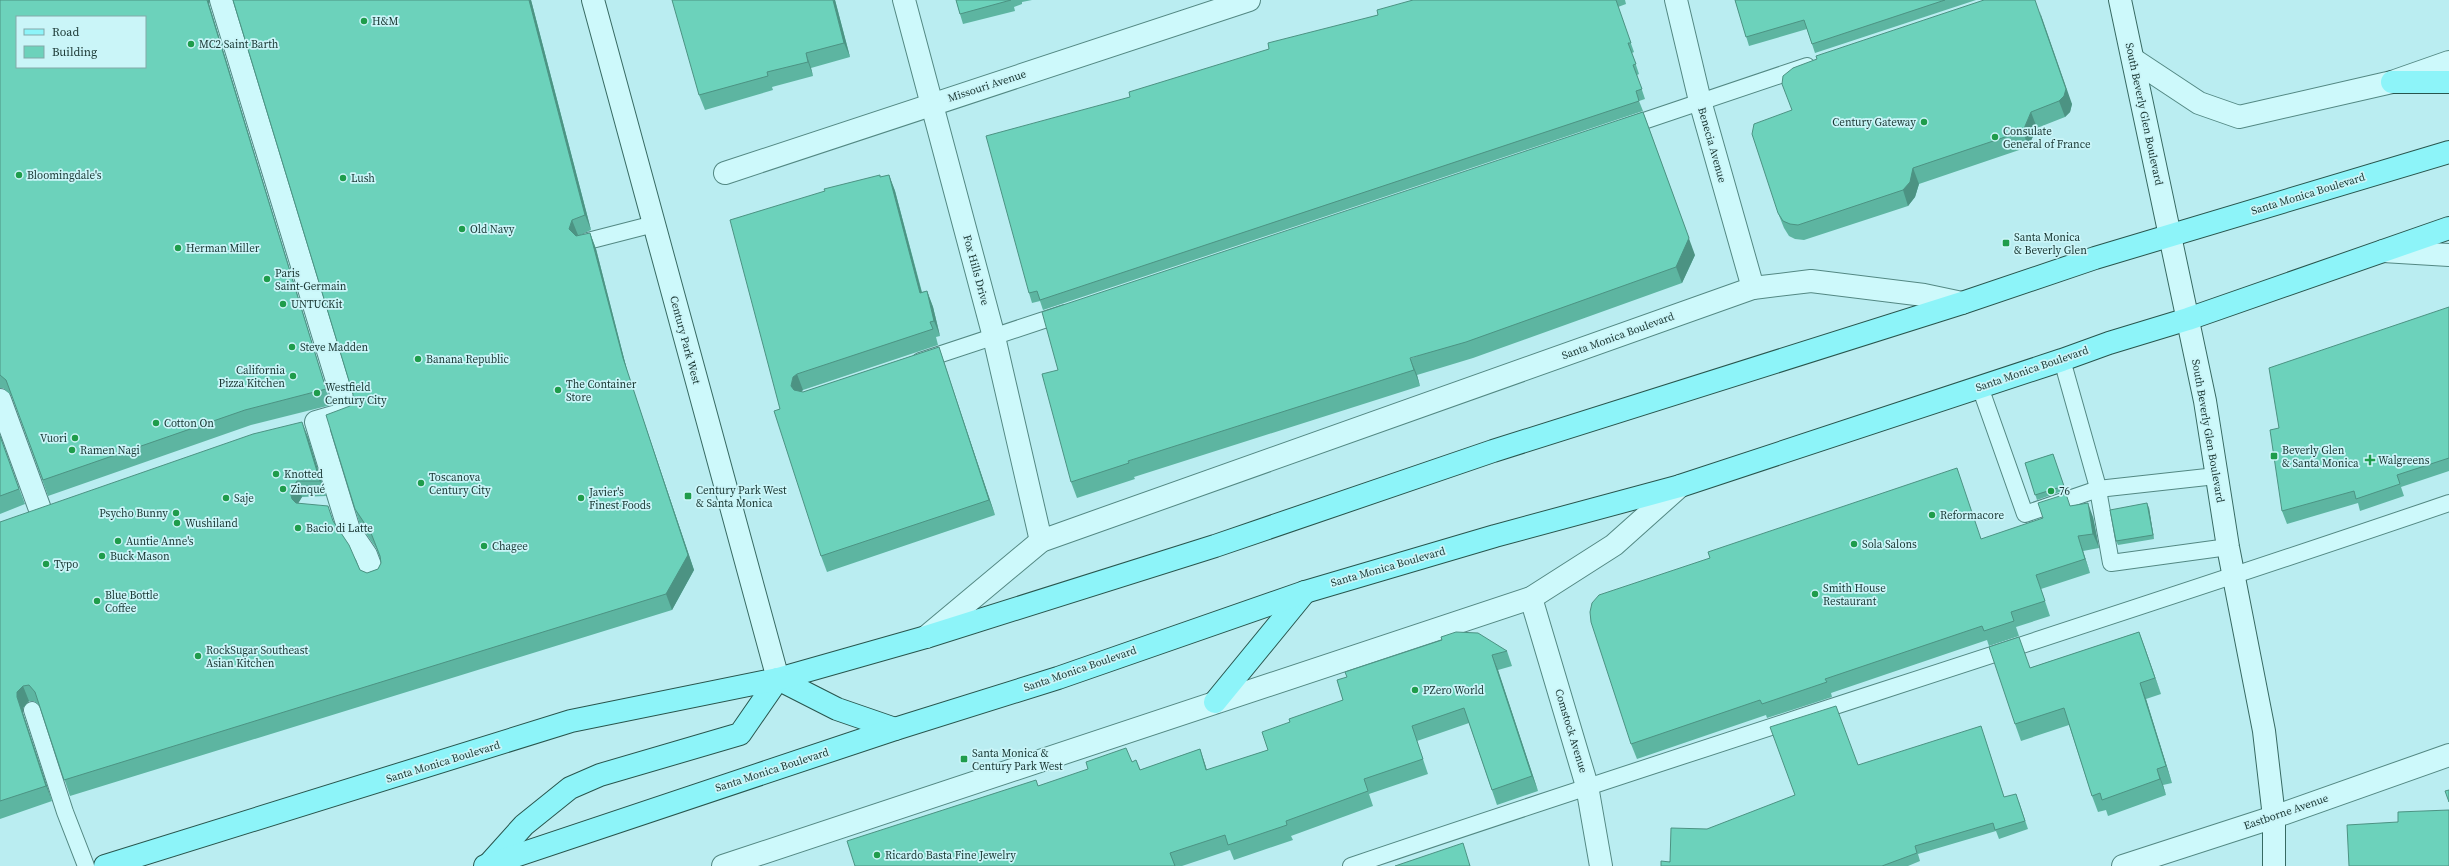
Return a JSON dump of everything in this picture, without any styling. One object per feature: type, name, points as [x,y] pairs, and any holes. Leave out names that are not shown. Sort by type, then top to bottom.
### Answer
[{"type":"main road","points":[[2392,82],[2449,82]]},
{"type":"main road","name":"Santa Monica Boulevard","points":[[105,866],[571,721],[778,679],[926,637],[1215,546],[1493,451],[1962,303],[2095,258],[2449,152]]},
{"type":"main road","name":"Santa Monica Boulevard","points":[[487,865],[894,729],[1058,678],[1305,592],[1495,536],[1680,486],[2062,360],[2109,343],[2188,319],[2449,228]]},
{"type":"main road","points":[[1215,702],[1305,592]]},
{"type":"main road","points":[[487,865],[524,825],[570,788],[600,775],[740,734],[778,679],[837,709],[894,729]]},
{"type":"street","points":[[221,0],[347,413],[306,425],[332,509],[366,555],[374,576]]},
{"type":"street","name":"Century Park West","points":[[593,0],[778,679]]},
{"type":"street","name":"Fox Hills Drive","points":[[904,0],[994,337],[1041,541]]},
{"type":"street","name":"Missouri Avenue","points":[[725,173],[1249,0]]},
{"type":"street","name":"Benecia Avenue","points":[[1676,0],[1700,102],[1753,288]]},
{"type":"street","name":"South Beverly Glen Boulevard","points":[[2120,0],[2134,60],[2205,401],[2228,547],[2264,731],[2274,817],[2274,866]]},
{"type":"street","points":[[2134,60],[2199,103],[2239,117],[2392,82],[2449,62]]},
{"type":"street","name":"Santa Monica Boulevard","points":[[2383,251],[2449,255]]},
{"type":"street","name":"Santa Monica Boulevard","points":[[926,637],[1041,541],[1753,288],[1811,281],[1924,295],[1962,303]]},
{"type":"street","points":[[0,400],[41,512]]},
{"type":"street","name":"Santa Monica Boulevard","points":[[723,866],[746,862],[1215,702],[1530,598],[1614,545],[1680,486]]},
{"type":"street","points":[[21,519],[63,504]]},
{"type":"street","name":"Comstock Avenue","points":[[1530,598],[1587,786],[1601,866]]},
{"type":"street","name":"Eastborne Avenue","points":[[2123,866],[2274,817],[2449,755]]},
{"type":"lane","points":[[1610,132],[1824,60]]},
{"type":"lane","points":[[584,242],[654,224]]},
{"type":"lane","points":[[902,367],[1083,307]]},
{"type":"lane","points":[[2062,360],[2098,490],[2111,563],[2228,547]]},
{"type":"lane","points":[[1980,387],[2026,514],[2098,490],[2216,476]]},
{"type":"lane","points":[[1351,866],[1587,786],[2234,577],[2449,503]]},
{"type":"lane","points":[[32,710],[65,812],[86,866]]},
{"type":"building","points":[[0,0],[207,0],[326,389],[245,410],[43,480],[6,380],[0,375]]},
{"type":"building","name":"Westfield Century City","points":[[233,0],[529,0],[585,215],[572,220],[569,229],[576,236],[590,233],[623,358],[688,555],[666,594],[64,780],[35,692],[29,685],[23,686],[17,692],[17,697],[46,786],[0,801],[0,522],[253,434],[302,422],[320,481],[297,481],[290,492],[292,499],[296,503],[328,506],[333,521],[349,545],[360,570],[367,573],[378,569],[381,563],[380,556],[371,533],[355,509],[326,415],[350,406],[353,401],[353,394]]},
{"type":"building","points":[[672,0],[833,0],[844,43],[806,53],[808,62],[767,72],[768,76],[699,95]]},
{"type":"building","points":[[956,0],[1011,0],[960,14]]},
{"type":"building","points":[[1413,0],[1616,0],[1631,43],[1628,43],[1636,64],[1633,65],[1642,89],[1636,91],[1639,101],[1040,300],[1037,291],[1029,293],[986,136],[1130,97],[1129,92],[1269,49],[1268,43],[1378,15],[1377,10]]},
{"type":"building","points":[[1735,0],[1945,0],[1812,44],[1804,20],[1746,37]]},
{"type":"building","name":"Century Gateway","points":[[1984,0],[2035,0],[2066,89],[2064,96],[2059,101],[2031,112],[2023,131],[1913,168],[1910,182],[1903,190],[1798,225],[1783,221],[1778,213],[1752,134],[1754,124],[1792,110],[1782,84],[1783,76],[1793,68],[1817,59],[1816,56]]},
{"type":"building","points":[[1643,112],[1689,238],[1676,267],[1466,342],[1410,358],[1414,370],[1128,461],[1129,463],[1071,482],[1042,374],[1058,370],[1042,312]]},
{"type":"building","points":[[880,175],[880,177],[889,175],[920,293],[927,291],[934,321],[930,322],[933,329],[797,374],[793,377],[791,386],[794,390],[803,392],[939,347],[989,500],[821,556],[774,411],[780,409],[730,220],[825,191],[824,189]]},
{"type":"building","points":[[2449,307],[2449,458],[2397,475],[2400,484],[2356,499],[2354,491],[2282,511],[2270,430],[2279,428],[2269,368]]},
{"type":"building","points":[[0,436],[19,489],[0,496]]},
{"type":"building","points":[[2053,454],[2064,486],[2035,495],[2025,463]]},
{"type":"building","points":[[1957,468],[1981,539],[2043,518],[2038,503],[2066,494],[2070,506],[2088,503],[2093,534],[2078,536],[2085,559],[2036,575],[2045,601],[2011,612],[2014,621],[1984,631],[1982,626],[1825,679],[1827,682],[1762,704],[1760,700],[1631,744],[1591,622],[1590,612],[1592,603],[1599,595],[1710,558],[1708,552]]},
{"type":"building","points":[[2147,503],[2153,535],[2116,541],[2110,510]]},
{"type":"building","points":[[1456,632],[1478,633],[1507,651],[1492,655],[1532,776],[1492,790],[1464,708],[1412,726],[1423,759],[1364,779],[1368,791],[1286,821],[1287,825],[1228,845],[1225,835],[1170,853],[1175,866],[855,866],[847,841],[1036,780],[1038,786],[1088,769],[1086,762],[1126,748],[1132,762],[1136,760],[1140,770],[1200,749],[1206,770],[1268,750],[1262,732],[1290,722],[1289,719],[1343,700],[1337,680],[1347,677],[1345,672],[1442,640],[1441,637]]},
{"type":"building","points":[[2139,632],[2155,678],[2140,683],[2166,766],[2157,769],[2160,779],[2102,800],[2100,793],[2092,796],[2064,708],[2015,724],[1989,647],[2019,637],[2030,668]]},
{"type":"building","points":[[1836,706],[1858,765],[1981,726],[2004,797],[2016,794],[2025,821],[1995,830],[1993,823],[1915,846],[1917,853],[1882,866],[1661,866],[1661,861],[1670,862],[1671,828],[1707,829],[1795,795],[1770,727]]},
{"type":"building","points":[[2449,790],[2449,802],[2445,791]]},
{"type":"building","points":[[2449,810],[2449,866],[2349,866],[2347,825],[2398,822],[2398,812]]},
{"type":"building","points":[[1463,843],[1470,866],[1395,866]]},
{"type":"place","name":"H&M","points":[[364,21]]},
{"type":"place","name":"MC2 Saint Barth","points":[[191,44]]},
{"type":"place","name":"Century Gateway","points":[[1924,122]]},
{"type":"place","name":"Consulate General of France","points":[[1995,137]]},
{"type":"place","name":"Bloomingdale's","points":[[19,175]]},
{"type":"place","name":"Lush","points":[[343,178]]},
{"type":"place","name":"Old Navy","points":[[462,229]]},
{"type":"place","name":"Santa Monica & Beverly Glen","points":[[2006,243]]},
{"type":"place","name":"Herman Miller","points":[[178,248]]},
{"type":"place","name":"Paris Saint-Germain","points":[[267,279]]},
{"type":"place","name":"UNTUCKit","points":[[283,304]]},
{"type":"place","name":"Steve Madden","points":[[292,347]]},
{"type":"place","name":"Banana Republic","points":[[418,359]]},
{"type":"place","name":"California Pizza Kitchen","points":[[293,376]]},
{"type":"place","name":"The Container Store","points":[[558,390]]},
{"type":"place","name":"Westfield Century City","points":[[317,393]]},
{"type":"place","name":"Cotton On","points":[[156,423]]},
{"type":"place","name":"Vuori","points":[[75,438]]},
{"type":"place","name":"Ramen Nagi","points":[[72,450]]},
{"type":"place","name":"Beverly Glen & Santa Monica","points":[[2274,456]]},
{"type":"place","name":"Walgreens","points":[[2370,460]]},
{"type":"place","name":"Knotted","points":[[276,474]]},
{"type":"place","name":"Toscanova Century City","points":[[421,483]]},
{"type":"place","name":"Zinqué","points":[[283,489]]},
{"type":"place","name":"76","points":[[2051,491]]},
{"type":"place","name":"Century Park West & Santa Monica","points":[[688,496]]},
{"type":"place","name":"Saje","points":[[226,498]]},
{"type":"place","name":"Javier's Finest Foods","points":[[581,498]]},
{"type":"place","name":"Psycho Bunny","points":[[176,513]]},
{"type":"place","name":"Reformacore","points":[[1932,515]]},
{"type":"place","name":"Wushiland","points":[[177,523]]},
{"type":"place","name":"Bacio di Latte","points":[[298,528]]},
{"type":"place","name":"Auntie Anne's","points":[[118,541]]},
{"type":"place","name":"Sola Salons","points":[[1854,544]]},
{"type":"place","name":"Chagee","points":[[484,546]]},
{"type":"place","name":"Buck Mason","points":[[102,556]]},
{"type":"place","name":"Typo","points":[[46,564]]},
{"type":"place","name":"Smith House Restaurant","points":[[1815,594]]},
{"type":"place","name":"Blue Bottle Coffee","points":[[97,601]]},
{"type":"place","name":"RockSugar Southeast Asian Kitchen","points":[[198,656]]},
{"type":"place","name":"PZero World","points":[[1415,690]]},
{"type":"place","name":"Santa Monica & Century Park West","points":[[964,759]]},
{"type":"place","name":"Ricardo Basta Fine Jewelry","points":[[877,855]]}]
